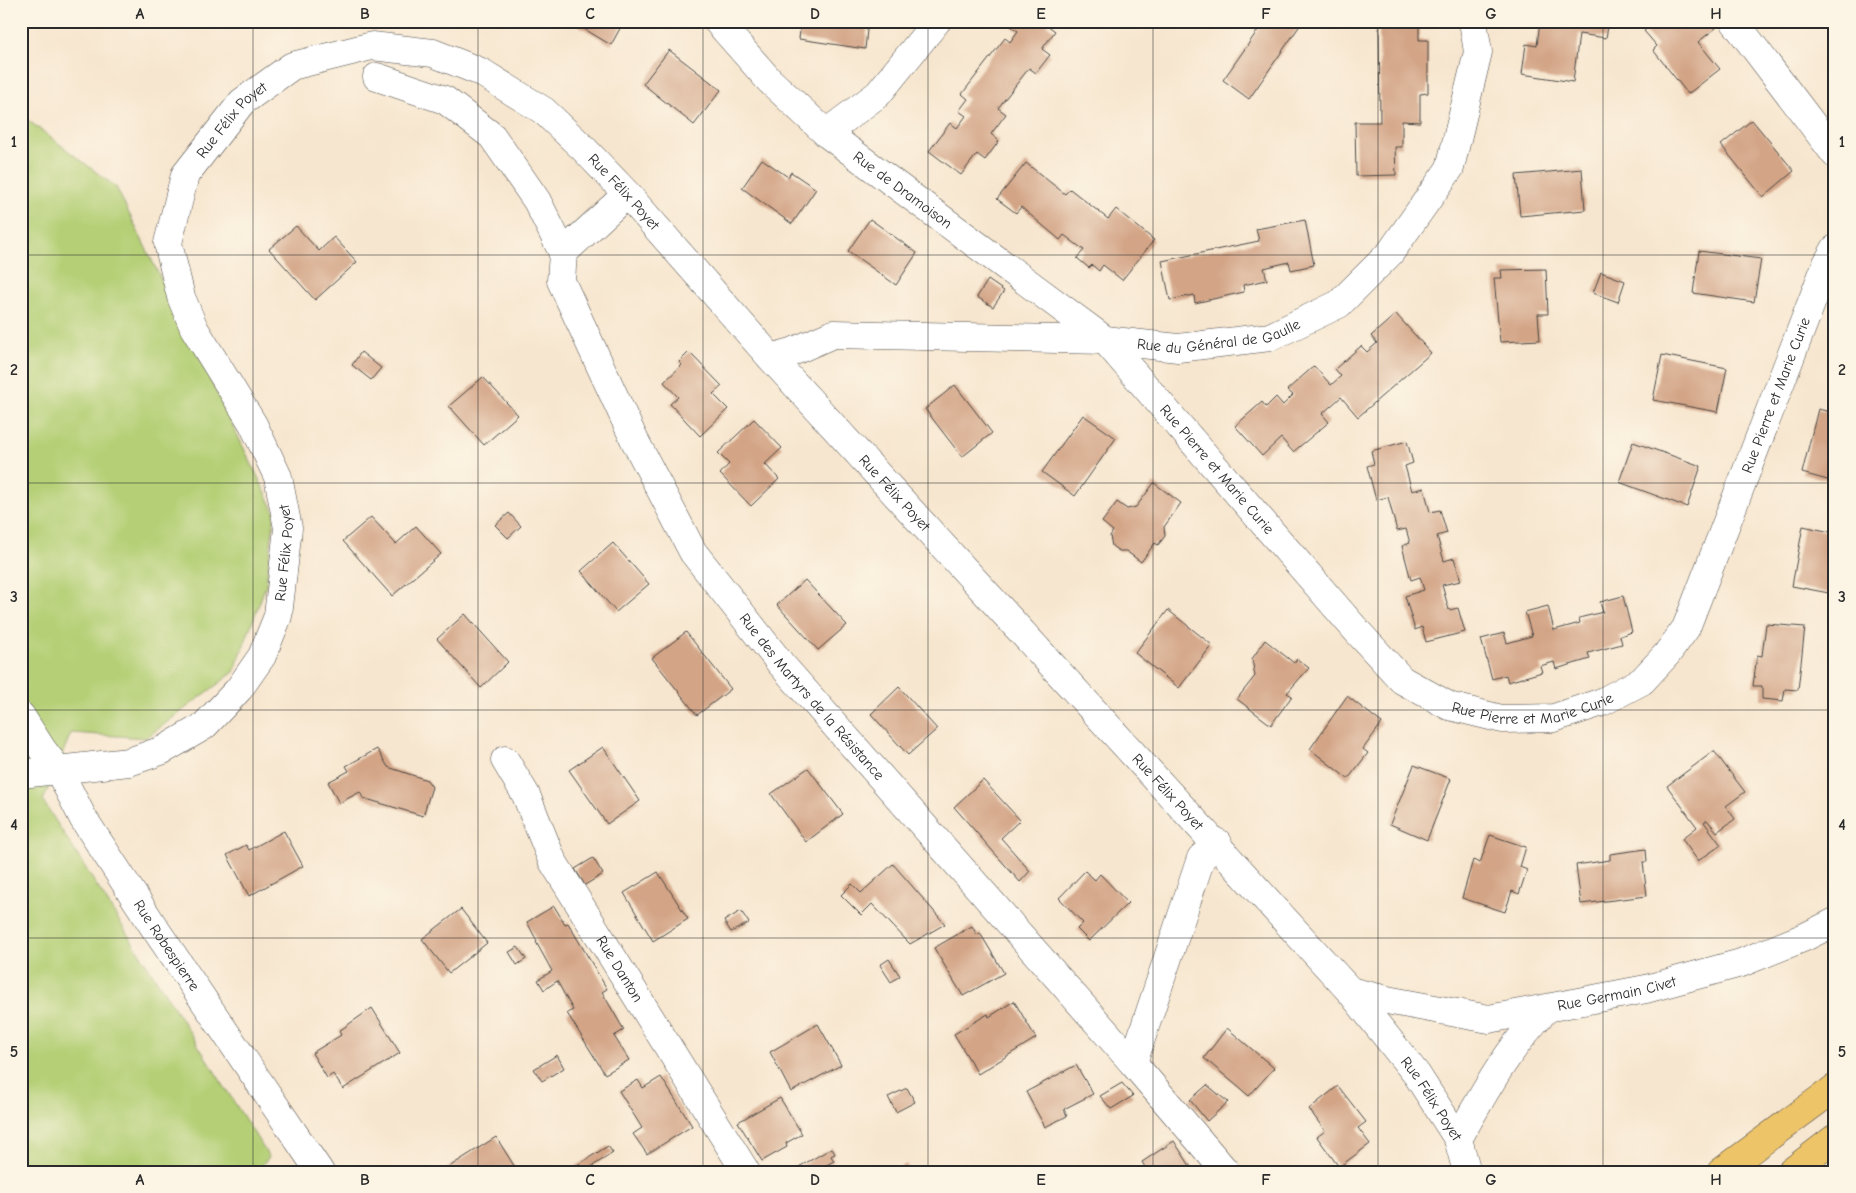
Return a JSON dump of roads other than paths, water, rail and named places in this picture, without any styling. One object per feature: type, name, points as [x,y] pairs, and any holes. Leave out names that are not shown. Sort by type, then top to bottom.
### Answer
[{"type":"highway","points":[[1721,1172],[1835,1088]]},
{"type":"highway","points":[[1790,1172],[1835,1138]]},
{"type":"street","name":"Rue de Dramoison","points":[[718,21],[769,80],[826,133],[985,249],[1105,340]]},
{"type":"street","points":[[826,133],[878,94],[938,21]]},
{"type":"street","name":"Rue du Général de Gaulle","points":[[771,358],[792,352],[833,334],[1105,340],[1178,348],[1270,336],[1340,304],[1390,253],[1450,168],[1478,52],[1473,21]]},
{"type":"street","points":[[1734,21],[1835,154]]},
{"type":"street","name":"Rue Félix Poyet","points":[[21,774],[129,762],[163,750],[204,726],[240,689],[262,656],[278,616],[288,528],[278,477],[253,424],[194,328],[181,298],[168,243],[185,175],[242,102],[292,66],[372,46],[433,53],[481,72],[544,111],[627,194],[771,358],[1218,843],[1350,991],[1417,1074],[1458,1139],[1467,1172]]},
{"type":"street","points":[[377,77],[445,100],[492,136],[537,201],[563,253],[627,194]]},
{"type":"street","name":"Rue Pierre et Marie Curie","points":[[1105,340],[1357,631],[1402,680],[1449,706],[1502,720],[1554,718],[1602,702],[1642,680],[1667,654],[1686,628],[1826,265],[1835,250]]},
{"type":"street","name":"Rue des Martyrs de la Résistance","points":[[563,253],[561,281],[634,439],[693,552],[782,664],[1133,1063],[1226,1172]]},
{"type":"street","name":"Rue Robespierre","points":[[21,716],[42,750],[59,771],[83,818],[320,1172]]},
{"type":"street","name":"Rue Danton","points":[[505,760],[526,795],[552,860],[746,1172]]},
{"type":"street","points":[[1133,1063],[1201,858],[1218,843]]},
{"type":"street","name":"Rue Germain Civet","points":[[1458,1139],[1502,1062],[1520,1036],[1545,1010],[1646,989],[1741,963],[1805,937],[1835,922]]},
{"type":"street","points":[[1350,991],[1392,1001],[1489,1019],[1545,1010]]}]
